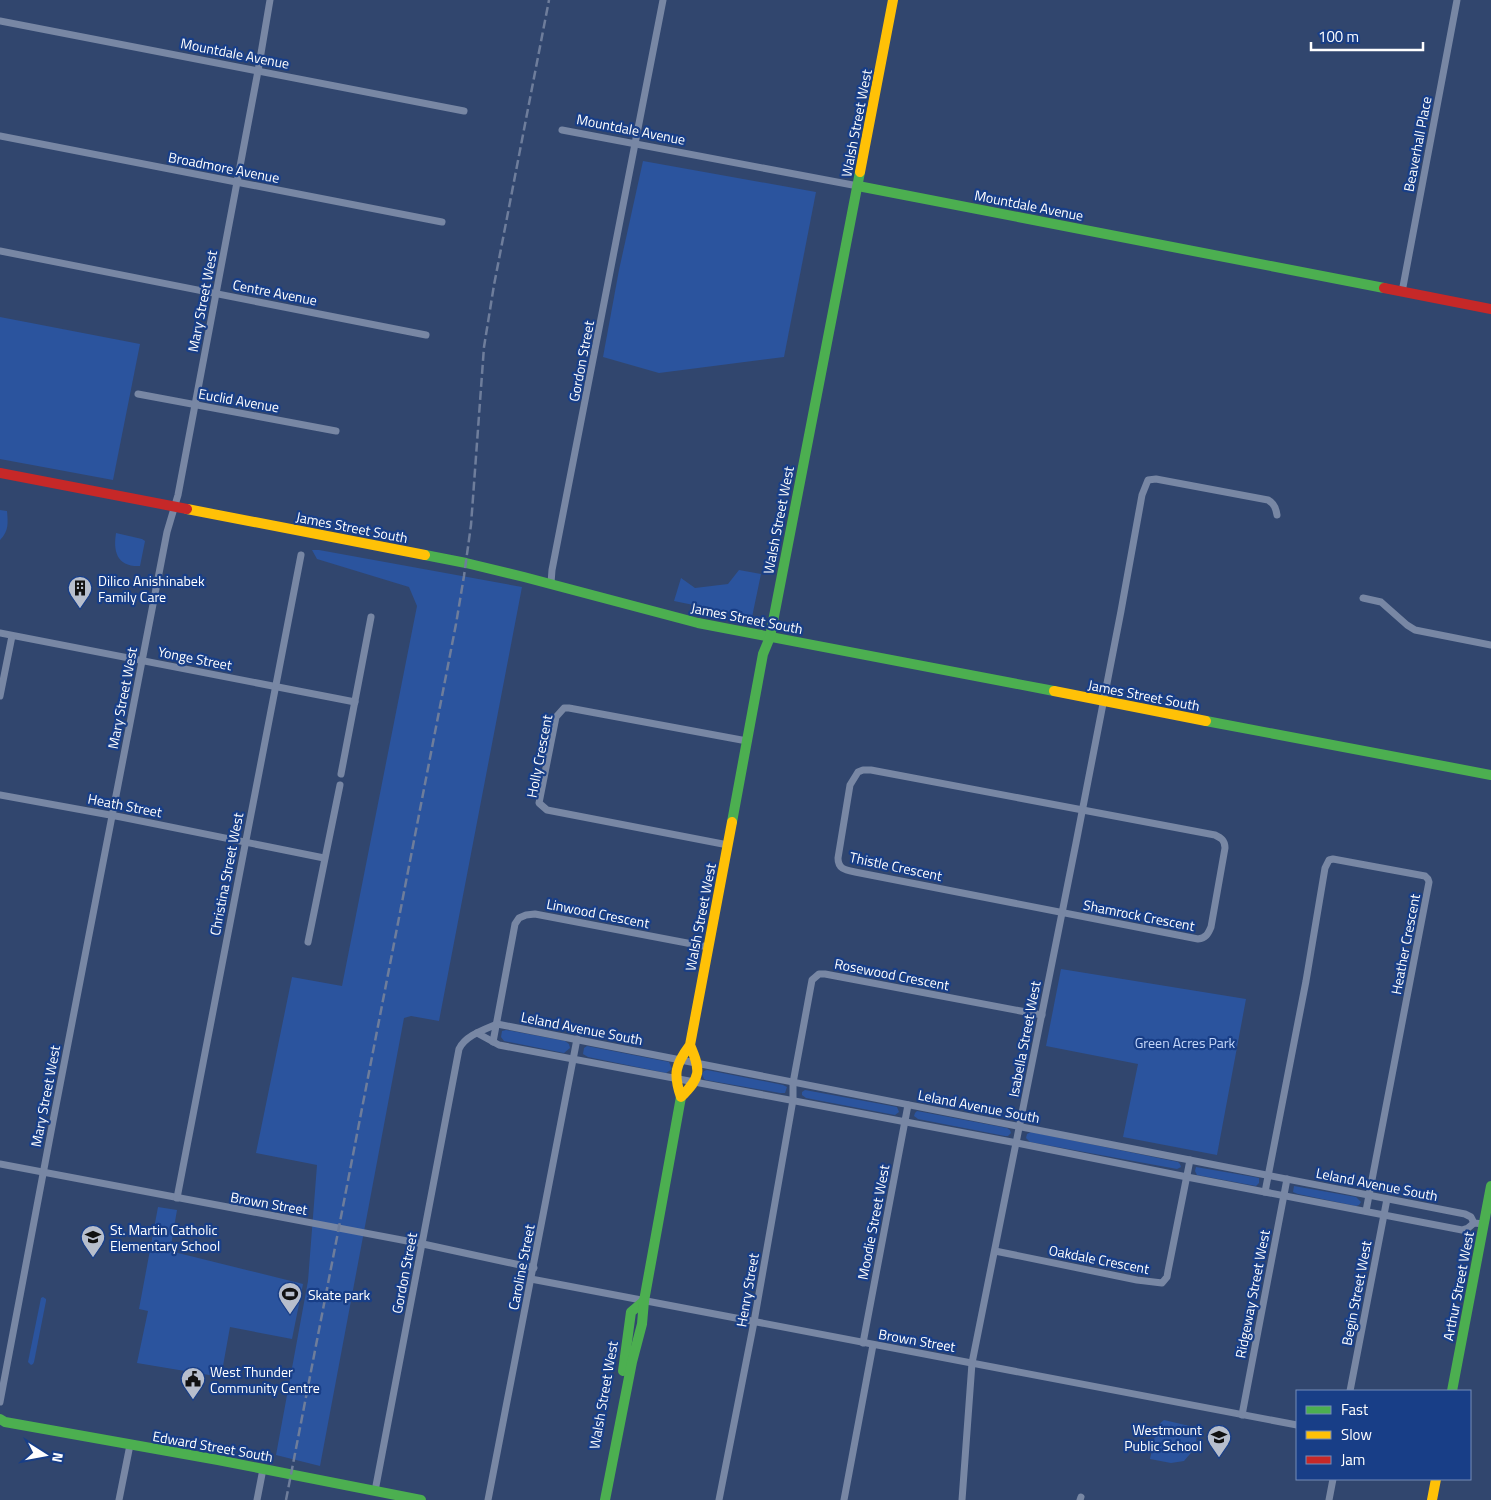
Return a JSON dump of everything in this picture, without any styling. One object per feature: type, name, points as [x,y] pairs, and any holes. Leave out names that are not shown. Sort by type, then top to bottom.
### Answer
[{"type":"street","name":"Mary Street West","points":[[0,1402],[167,532],[175,507],[195,405],[270,0]]},
{"type":"street","name":"Gordon Street","points":[[551,583],[663,0]]},
{"type":"street","name":"Walsh Street West","points":[[605,1500],[632,1362],[644,1314],[644,1301],[681,1097],[675,1079],[678,1060],[690,1045],[763,654],[770,637],[893,0]]},
{"type":"street","name":"Beaverhall Place","points":[[1402,292],[1457,0]]},
{"type":"street","name":"Mountdale Avenue","points":[[0,21],[464,111]]},
{"type":"street","name":"Mountdale Avenue","points":[[562,130],[1491,310]]},
{"type":"street","name":"Broadmore Avenue","points":[[0,136],[442,222]]},
{"type":"street","name":"Centre Avenue","points":[[0,251],[426,335]]},
{"type":"street","name":"Euclid Avenue","points":[[138,394],[336,431]]},
{"type":"street","name":"James Street South","points":[[0,473],[458,561],[551,583],[662,614],[770,637],[1491,775]]},
{"type":"street","name":"Isabella Street West","points":[[962,1500],[972,1363],[1017,1143],[1142,495],[1148,480],[1156,479],[1268,500],[1275,506],[1277,515]]},
{"type":"street","name":"Christina Street West","points":[[177,1198],[301,555]]},
{"type":"street","points":[[1363,598],[1381,602],[1406,625],[1415,630],[1491,645]]},
{"type":"street","points":[[342,774],[371,617]]},
{"type":"street","name":"Yonge Street","points":[[0,633],[74,649],[142,660],[356,702]]},
{"type":"street","points":[[0,696],[12,636]]},
{"type":"street","name":"Holly Crescent","points":[[728,845],[548,810],[539,804],[540,798],[556,717],[564,708],[747,741]]},
{"type":"street","name":"Thistle Crescent","points":[[1062,912],[848,871],[841,868],[838,864],[838,858],[850,785],[858,772],[871,770],[1082,809]]},
{"type":"street","points":[[308,942],[340,784]]},
{"type":"street","name":"Heath Street","points":[[0,795],[112,815],[324,858]]},
{"type":"street","name":"Shamrock Crescent","points":[[1062,912],[1198,939],[1208,935],[1211,928],[1225,848],[1225,843],[1221,838],[1215,835],[1082,809]]},
{"type":"street","name":"Heather Crescent","points":[[1265,1192],[1327,863],[1329,860],[1338,859],[1422,875],[1428,879],[1427,894],[1366,1211]]},
{"type":"street","name":"Linwood Crescent","points":[[493,1042],[515,924],[519,918],[535,914],[708,947]]},
{"type":"street","name":"Rosewood Crescent","points":[[793,1083],[812,980],[819,974],[1042,1015]]},
{"type":"street","points":[[477,1033],[497,1024]]},
{"type":"street","name":"Leland Avenue South","points":[[497,1024],[1465,1214],[1483,1228]]},
{"type":"street","name":"Gordon Street","points":[[375,1491],[457,1060],[461,1045],[477,1033]]},
{"type":"street","name":"Leland Avenue South","points":[[477,1033],[499,1045],[695,1083],[793,1100],[1462,1230],[1483,1228]]},
{"type":"street","name":"Caroline Street","points":[[488,1500],[577,1039]]},
{"type":"street","points":[[681,1097],[695,1083],[698,1064],[690,1045]]},
{"type":"street","name":"Henry Street","points":[[719,1500],[754,1322],[793,1100],[793,1083]]},
{"type":"street","name":"Moodie Street West","points":[[863,1343],[908,1105]]},
{"type":"street","name":"Oakdale Crescent","points":[[995,1251],[1162,1283],[1167,1277],[1190,1160]]},
{"type":"street","name":"Brown Street","points":[[0,1164],[423,1244],[534,1268]]},
{"type":"street","name":"Ridgeway Street West","points":[[1242,1414],[1287,1179]]},
{"type":"street","name":"Arthur Street West","points":[[1452,1390],[1491,1186]]},
{"type":"street","name":"Begin Street West","points":[[1350,1390],[1387,1199]]},
{"type":"street","name":"Brown Street","points":[[532,1279],[1296,1425]]},
{"type":"street","name":"Walsh Street West","points":[[598,1500],[625,1360],[631,1312],[644,1301]]},
{"type":"street","points":[[844,1500],[874,1345]]},
{"type":"street","name":"Edward Street South","points":[[0,1419],[5,1422],[421,1500]]},
{"type":"street","points":[[119,1500],[130,1444]]},
{"type":"street","points":[[257,1500],[263,1469]]},
{"type":"street","points":[[1329,1500],[1333,1480]]},
{"type":"street","points":[[1432,1500],[1436,1480]]},
{"type":"green space","points":[[643,161],[816,192],[784,357],[659,373],[603,357],[619,270]]},
{"type":"green space","points":[[0,317],[140,344],[113,480],[0,459]]},
{"type":"green space","points":[[0,510],[7,511],[8,523],[5,533],[0,540]]},
{"type":"green space","points":[[116,533],[145,541],[140,566],[126,564],[118,557],[115,546]]},
{"type":"green space","points":[[312,550],[522,587],[439,1021],[411,1016],[404,1018],[320,1466],[276,1455],[308,1281],[317,1165],[256,1153],[292,977],[342,986],[417,606],[409,587],[317,559]]},
{"type":"green space","points":[[739,570],[761,574],[752,617],[674,601],[681,578],[695,588],[728,584]]},
{"type":"green space","name":"Green Acres Park","points":[[1061,969],[1246,999],[1217,1155],[1123,1137],[1138,1064],[1046,1046]]},
{"type":"green space","points":[[506,1030],[565,1041],[569,1044],[570,1048],[564,1053],[504,1041],[501,1037],[502,1031]]},
{"type":"green space","points":[[587,1046],[669,1062],[672,1069],[666,1073],[588,1057],[583,1054],[584,1048]]},
{"type":"green space","points":[[707,1070],[787,1087],[785,1093],[780,1093],[706,1080],[702,1074]]},
{"type":"green space","points":[[805,1090],[897,1107],[899,1112],[895,1115],[806,1098],[802,1095],[802,1092]]},
{"type":"green space","points":[[917,1111],[1007,1128],[1011,1133],[1005,1136],[918,1119],[914,1116]]},
{"type":"green space","points":[[1031,1132],[1178,1162],[1181,1167],[1177,1169],[1030,1142],[1026,1138],[1027,1134]]},
{"type":"green space","points":[[1196,1167],[1259,1178],[1259,1183],[1256,1186],[1197,1175]]},
{"type":"green space","points":[[1294,1186],[1356,1197],[1361,1202],[1356,1206],[1298,1194],[1293,1192]]},
{"type":"green space","points":[[158,1207],[177,1210],[170,1251],[303,1284],[292,1339],[230,1327],[221,1377],[137,1363],[148,1311],[139,1309]]},
{"type":"green space","points":[[43,1297],[46,1301],[34,1362],[31,1365],[28,1362],[41,1298]]},
{"type":"green space","points":[[1164,1420],[1198,1428],[1195,1448],[1184,1461],[1171,1463],[1150,1459],[1157,1426]]},
{"type":"railway","points":[[286,1500],[456,624],[471,525],[484,347],[494,285],[549,0]]},
{"type":"traffic: fast","points":[[732,822],[763,654],[770,637],[860,172]]},
{"type":"traffic: fast","points":[[858,186],[1384,288]]},
{"type":"traffic: fast","points":[[425,555],[524,577],[698,623],[1054,691]]},
{"type":"traffic: fast","points":[[1206,721],[1491,775]]},
{"type":"traffic: fast","points":[[605,1500],[632,1362],[642,1324],[644,1301],[681,1097]]},
{"type":"traffic: fast","points":[[1452,1390],[1491,1186]]},
{"type":"traffic: fast","points":[[623,1371],[631,1312],[644,1301]]},
{"type":"traffic: fast","points":[[0,1419],[5,1422],[218,1460],[421,1500]]},
{"type":"traffic: slow","points":[[860,172],[893,0]]},
{"type":"traffic: slow","points":[[187,509],[425,555]]},
{"type":"traffic: slow","points":[[1054,691],[1206,721]]},
{"type":"traffic: slow","points":[[690,1045],[696,1061],[696,1079],[681,1097],[676,1076],[678,1064],[690,1045],[732,822]]},
{"type":"traffic: slow","points":[[1432,1500],[1436,1480]]},
{"type":"traffic: jam","points":[[1384,288],[1491,309]]},
{"type":"traffic: jam","points":[[0,473],[187,509]]},
{"type":"place","name":"Dilico Anishinabek Family Care","points":[[80,609]]},
{"type":"place","name":"St. Martin Catholic Elementary School","points":[[93,1258]]},
{"type":"place","name":"Skate park","points":[[290,1315]]},
{"type":"place","name":"West Thunder Community Centre","points":[[193,1400]]},
{"type":"place","name":"Westmount Public School","points":[[1219,1458]]}]
